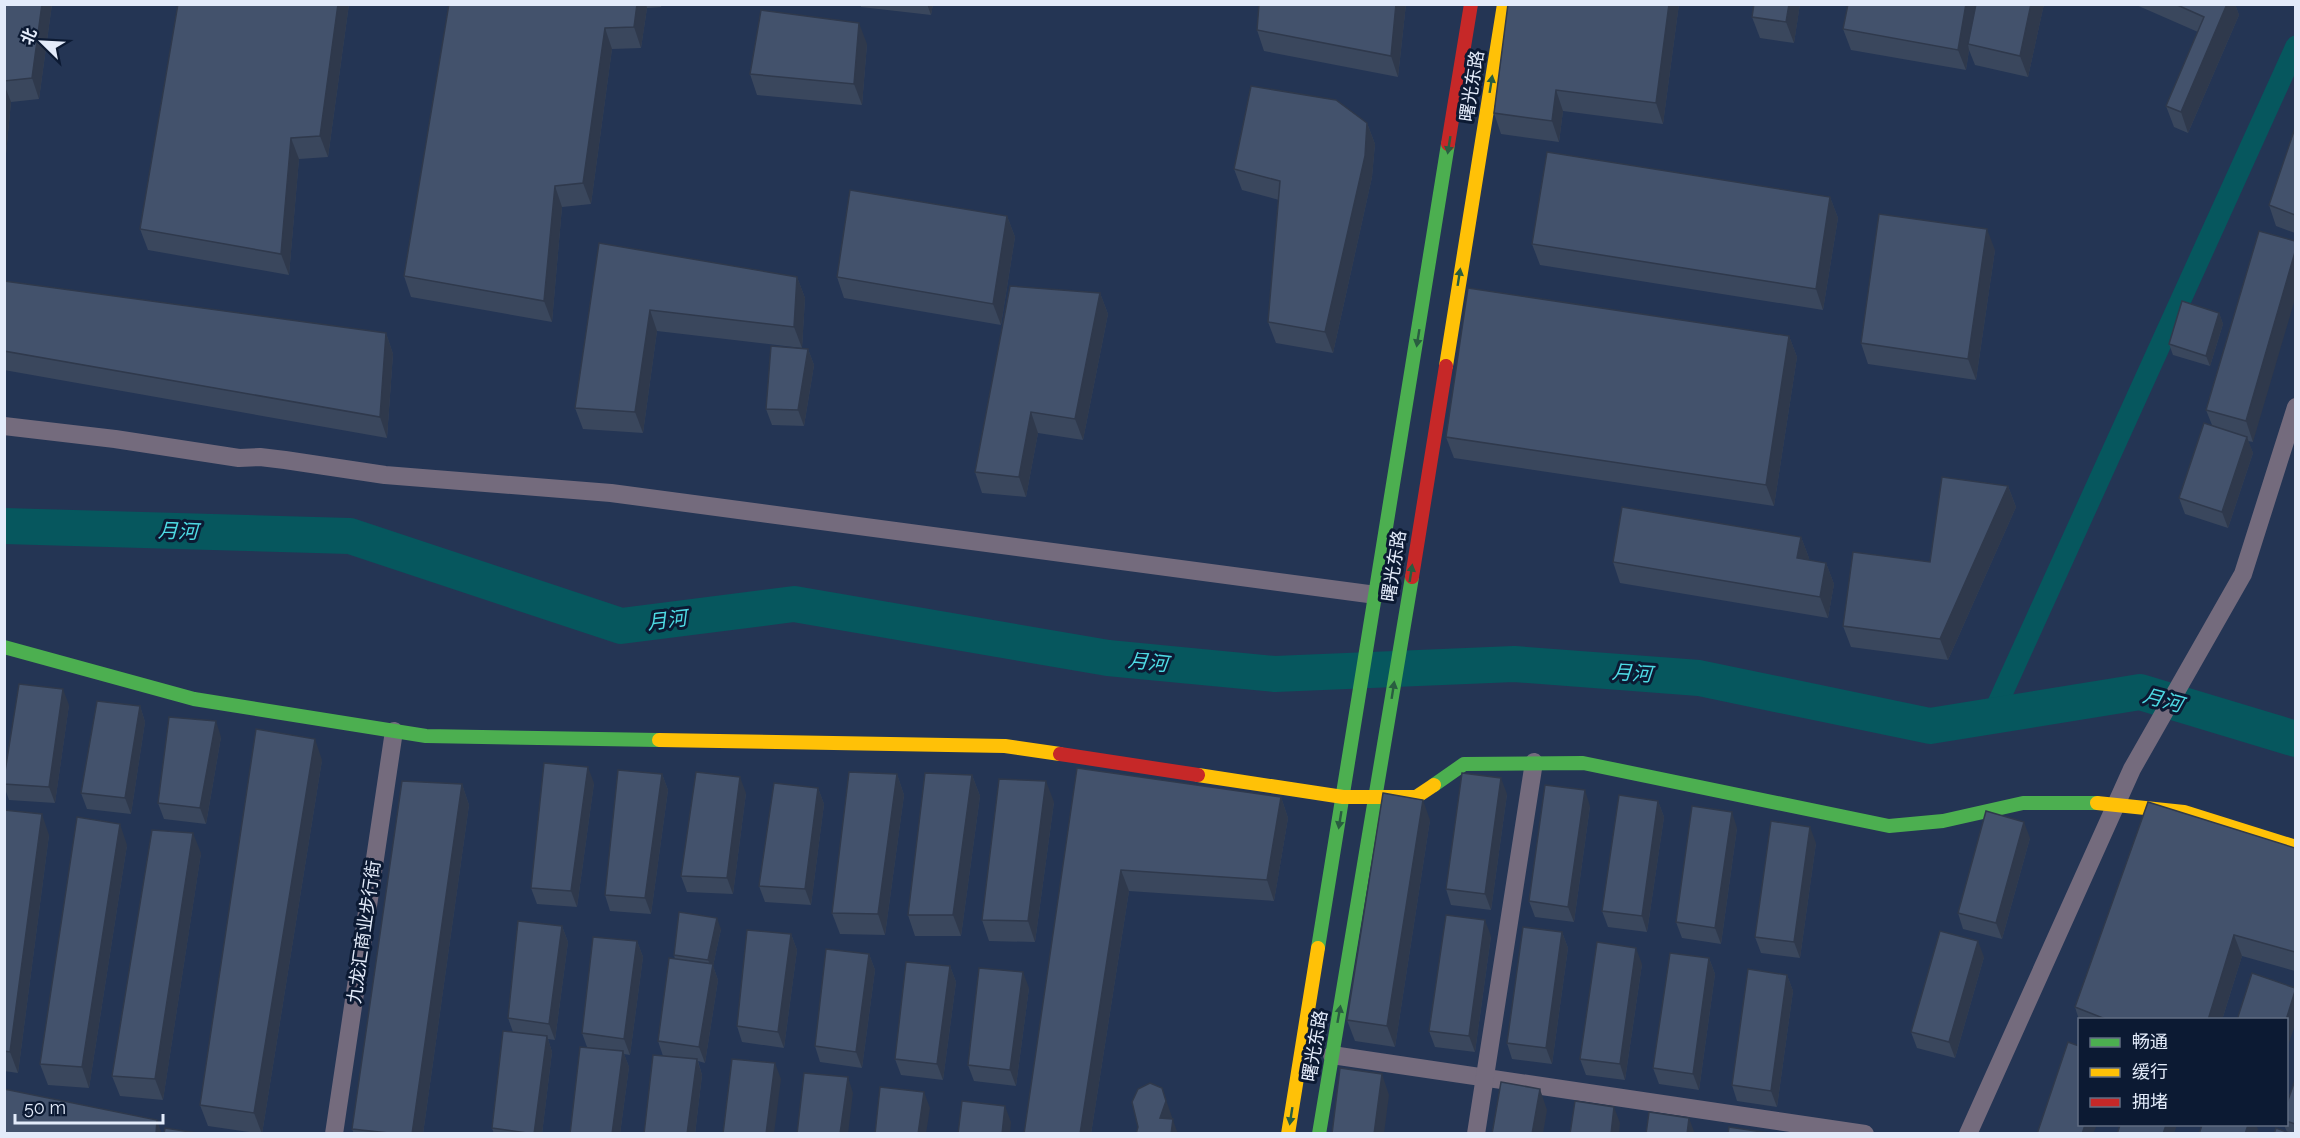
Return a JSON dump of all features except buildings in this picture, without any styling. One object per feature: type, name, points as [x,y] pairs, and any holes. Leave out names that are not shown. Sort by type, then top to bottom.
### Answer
[{"type":"street","name":"曙光东路","points":[[1288,1134],[1471,4]]},
{"type":"street","name":"曙光东路","points":[[1319,1134],[1377,796],[1503,4]]},
{"type":"street","points":[[1968,1134],[2132,769],[2242,574],[2295,407]]},
{"type":"street","points":[[4,426],[115,439],[239,458],[260,457],[285,460],[385,475],[610,494],[1376,594]]},
{"type":"street","points":[[4,647],[194,699],[438,736],[1005,746],[1343,797],[1416,797],[1464,764],[1583,763],[1889,826],[1942,821],[2023,802],[2115,805],[2184,812],[2295,847]]},
{"type":"street","name":"九龙汇商业步行街","points":[[334,1134],[394,731]]},
{"type":"street","points":[[1476,1134],[1534,762]]},
{"type":"street","points":[[1332,1055],[1865,1134]]},
{"type":"waterway","points":[[1992,716],[2296,46]]},
{"type":"waterway","name":"月河","points":[[4,526],[350,536],[621,626],[794,604],[1108,658],[1275,674],[1514,664],[1699,678],[1930,726],[2140,692],[2296,739]]},
{"type":"traffic: fast","points":[[1318,948],[1448,144]]},
{"type":"traffic: fast","points":[[1319,1134],[1412,577]]},
{"type":"traffic: fast","points":[[4,647],[194,699],[426,736],[659,740]]},
{"type":"traffic: fast","points":[[1434,785],[1464,764],[1583,763],[1889,826],[1943,821],[2023,803],[2097,803]]},
{"type":"traffic: slow","points":[[1446,366],[1504,4]]},
{"type":"traffic: slow","points":[[659,740],[1005,746],[1060,754]]},
{"type":"traffic: slow","points":[[1198,775],[1343,797],[1416,797],[1434,785]]},
{"type":"traffic: slow","points":[[2097,803],[2184,812],[2296,847]]},
{"type":"traffic: slow","points":[[1288,1134],[1318,948]]},
{"type":"traffic: jam","points":[[1448,144],[1471,4]]},
{"type":"traffic: jam","points":[[1412,577],[1446,366]]},
{"type":"traffic: jam","points":[[1060,754],[1198,775]]}]
